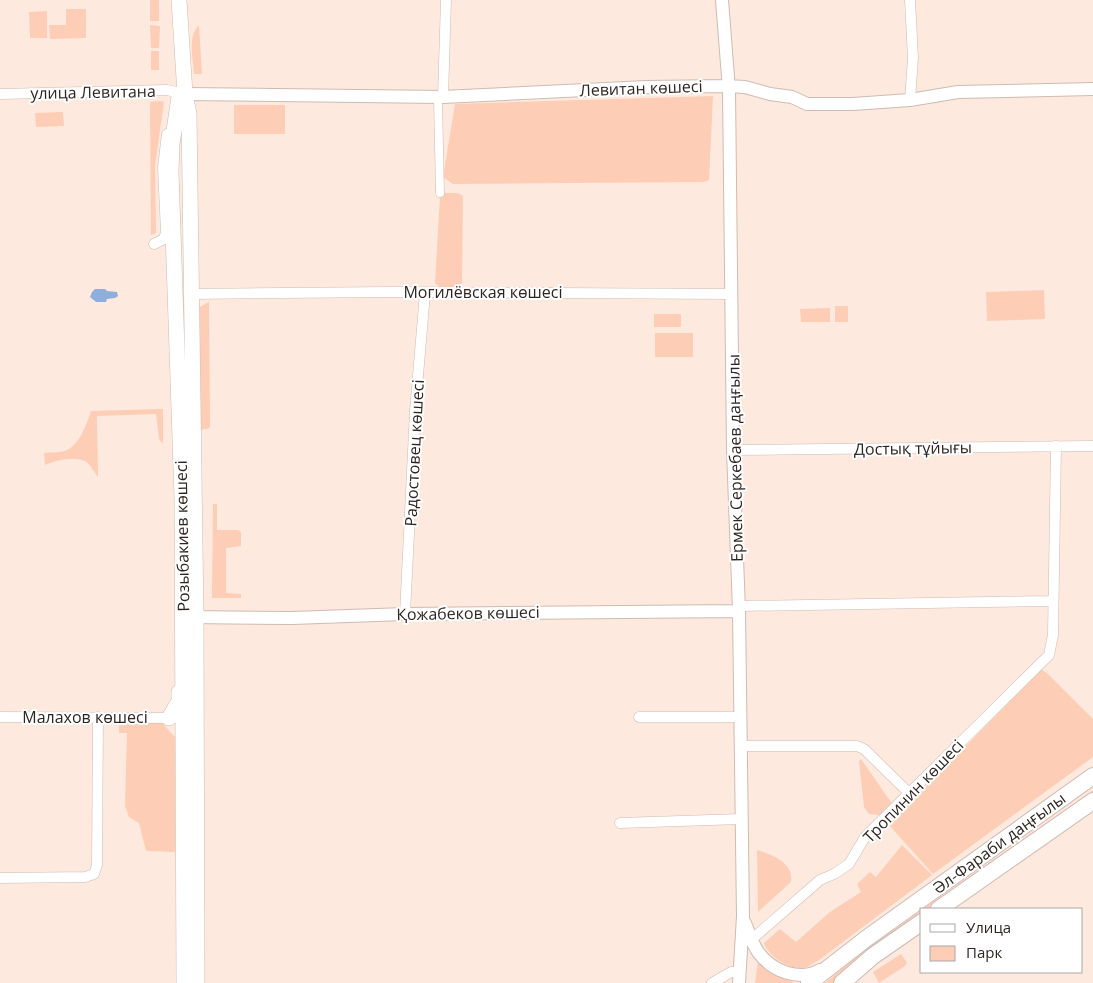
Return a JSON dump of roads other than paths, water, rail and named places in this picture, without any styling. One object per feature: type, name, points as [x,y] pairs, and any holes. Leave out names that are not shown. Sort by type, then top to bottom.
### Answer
[{"type":"main road","name":"Розыбакиев көшесі","points":[[179,0],[182,96],[172,144],[171,172],[182,484],[190,617],[183,635],[179,669],[179,701],[183,718],[197,983]]},
{"type":"main road","name":"Розыбакиев көшесі","points":[[182,96],[189,114],[191,294],[190,617],[183,718],[184,983]]},
{"type":"main road","name":"Әл-Фараби даңғылы","points":[[810,983],[835,962],[1093,776]]},
{"type":"main road","name":"Әл-Фараби даңғылы","points":[[940,908],[1093,801]]},
{"type":"main road","points":[[842,983],[874,955],[920,923]]},
{"type":"street","points":[[440,193],[441,98],[446,0]]},
{"type":"street","name":"Ермек Серкебаев даңғылы","points":[[722,0],[728,86],[734,450],[739,609],[743,916]]},
{"type":"street","points":[[910,0],[913,58],[910,100]]},
{"type":"street","name":"Левитан көшесі","points":[[182,96],[441,98],[646,87],[728,86],[745,87],[770,94],[792,97],[807,104],[853,104],[910,100],[958,92],[1093,89]]},
{"type":"street","name":"улица Левитана","points":[[0,94],[167,90],[182,96]]},
{"type":"street","points":[[154,244],[164,239],[166,232],[164,149],[168,126],[182,96]]},
{"type":"street","name":"Могилёвская көшесі","points":[[191,294],[425,292],[732,294]]},
{"type":"street","name":"Радостовец көшесі","points":[[405,614],[415,411],[425,292]]},
{"type":"street","points":[[739,609],[1052,600],[1056,446]]},
{"type":"street","name":"Достық тұйығы","points":[[734,450],[1093,446]]},
{"type":"street","name":"Тропинин көшесі","points":[[751,940],[820,880],[834,874],[849,864],[865,837],[1049,655],[1053,635],[1052,600]]},
{"type":"street","name":"Қожабеков көшесі","points":[[190,617],[292,618],[405,614],[739,609]]},
{"type":"street","name":"Малахов көшесі","points":[[0,717],[183,718]]},
{"type":"street","points":[[0,878],[85,877],[94,874],[97,865],[98,717]]},
{"type":"street","points":[[639,717],[740,717]]},
{"type":"street","points":[[740,746],[857,746],[864,749],[909,793]]},
{"type":"street","points":[[620,823],[741,820]]},
{"type":"street","points":[[743,916],[751,940],[759,952],[768,962],[791,974],[809,975],[835,962]]},
{"type":"street","points":[[712,983],[731,972],[740,977],[743,916]]},
{"type":"water","points":[[95,289],[117,292],[118,296],[107,299],[106,302],[96,302],[90,297]]}]
